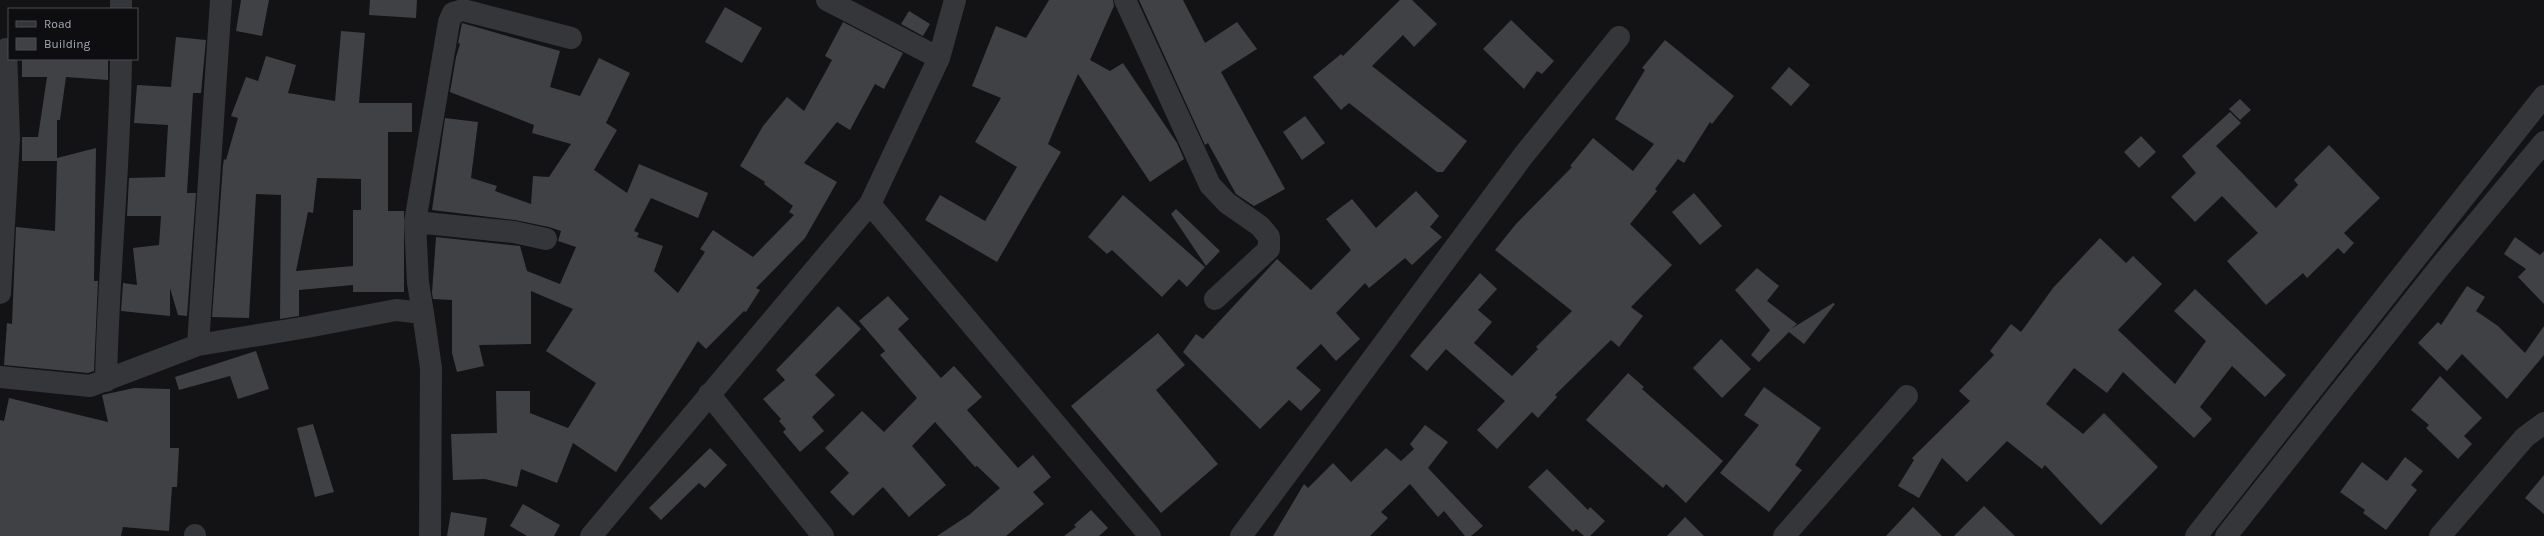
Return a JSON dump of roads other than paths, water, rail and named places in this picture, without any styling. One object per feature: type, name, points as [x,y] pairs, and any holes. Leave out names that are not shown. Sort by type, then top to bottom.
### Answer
[{"type":"street","points":[[198,345],[221,0]]},
{"type":"street","points":[[827,0],[939,58]]},
{"type":"street","points":[[591,536],[870,204],[939,58],[955,0]]},
{"type":"street","points":[[1125,0],[1210,185],[1227,203],[1260,226],[1269,237],[1269,249],[1215,299]]},
{"type":"street","points":[[430,536],[431,368],[418,283],[415,222],[449,22],[453,13],[463,10],[571,38]]},
{"type":"street","points":[[1241,536],[1523,156],[1619,37]]},
{"type":"street","points":[[0,293],[9,138],[6,49]]},
{"type":"street","points":[[106,381],[107,306],[120,112],[120,60]]},
{"type":"street","points":[[2196,536],[2544,96]]},
{"type":"street","points":[[2226,536],[2439,268],[2544,142]]},
{"type":"street","points":[[870,204],[1150,536]]},
{"type":"street","points":[[415,222],[514,232],[546,239]]},
{"type":"street","points":[[0,377],[90,386],[198,345],[396,310],[423,313]]},
{"type":"street","points":[[709,394],[823,536]]},
{"type":"street","points":[[1784,536],[1907,396]]},
{"type":"street","points":[[2440,536],[2525,437],[2544,423]]}]
